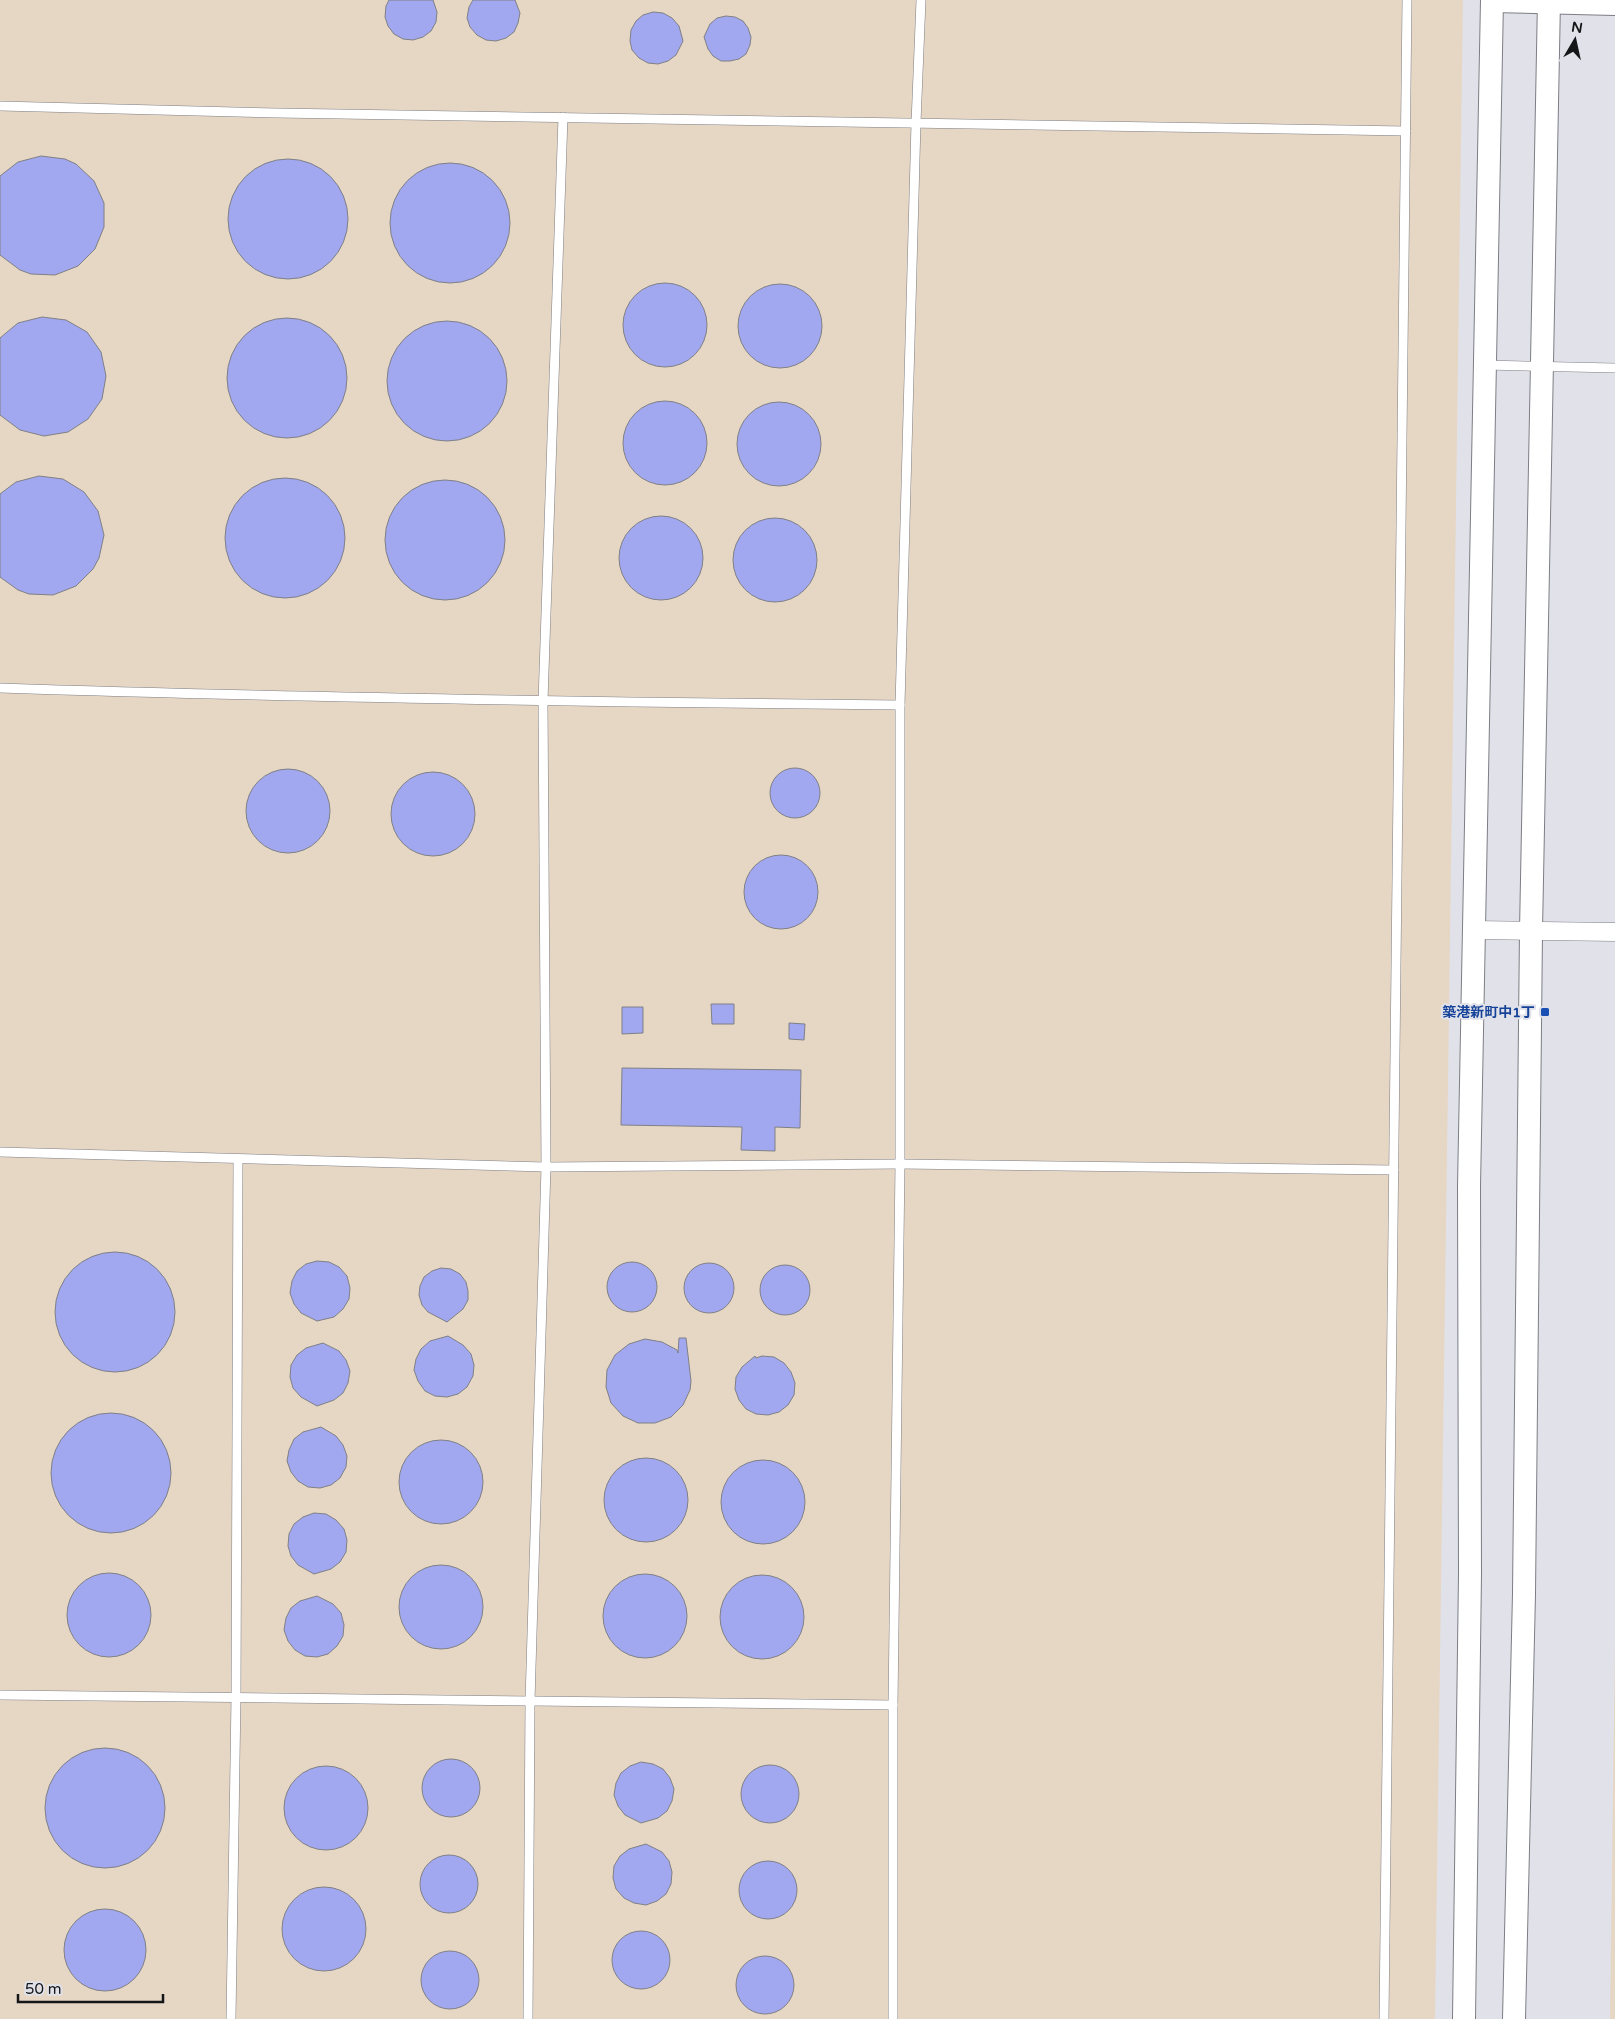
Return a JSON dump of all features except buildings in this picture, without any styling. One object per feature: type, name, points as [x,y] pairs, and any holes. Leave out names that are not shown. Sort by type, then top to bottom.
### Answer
[{"type":"street","points":[[1464,2019],[1470,1574],[1469,1186],[1492,1],[1615,4]]},
{"type":"street","points":[[1514,2019],[1524,1594],[1531,931],[1549,1]]},
{"type":"street","points":[[1474,930],[1615,932]]},
{"type":"lane","points":[[893,2019],[893,1705],[900,1164],[900,705],[921,0]]},
{"type":"lane","points":[[1384,2019],[1407,0]]},
{"type":"lane","points":[[0,106],[277,113],[1406,131]]},
{"type":"lane","points":[[528,2019],[530,1701],[546,1166],[543,701],[563,117]]},
{"type":"lane","points":[[1486,365],[1615,368]]},
{"type":"lane","points":[[0,688],[543,701],[900,705]]},
{"type":"lane","points":[[0,1152],[238,1160],[546,1166],[900,1164],[1394,1170]]},
{"type":"lane","points":[[231,2019],[236,1697],[238,1160]]},
{"type":"lane","points":[[0,1695],[893,1705]]},
{"type":"shaded area","points":[[0,0],[1463,0],[1435,2019],[0,2019]]},
{"type":"shaded area","points":[[1615,1639],[1615,2019],[1610,2019]]},
{"type":"place","name":"築港新町中1丁","points":[[1545,1012]]}]
